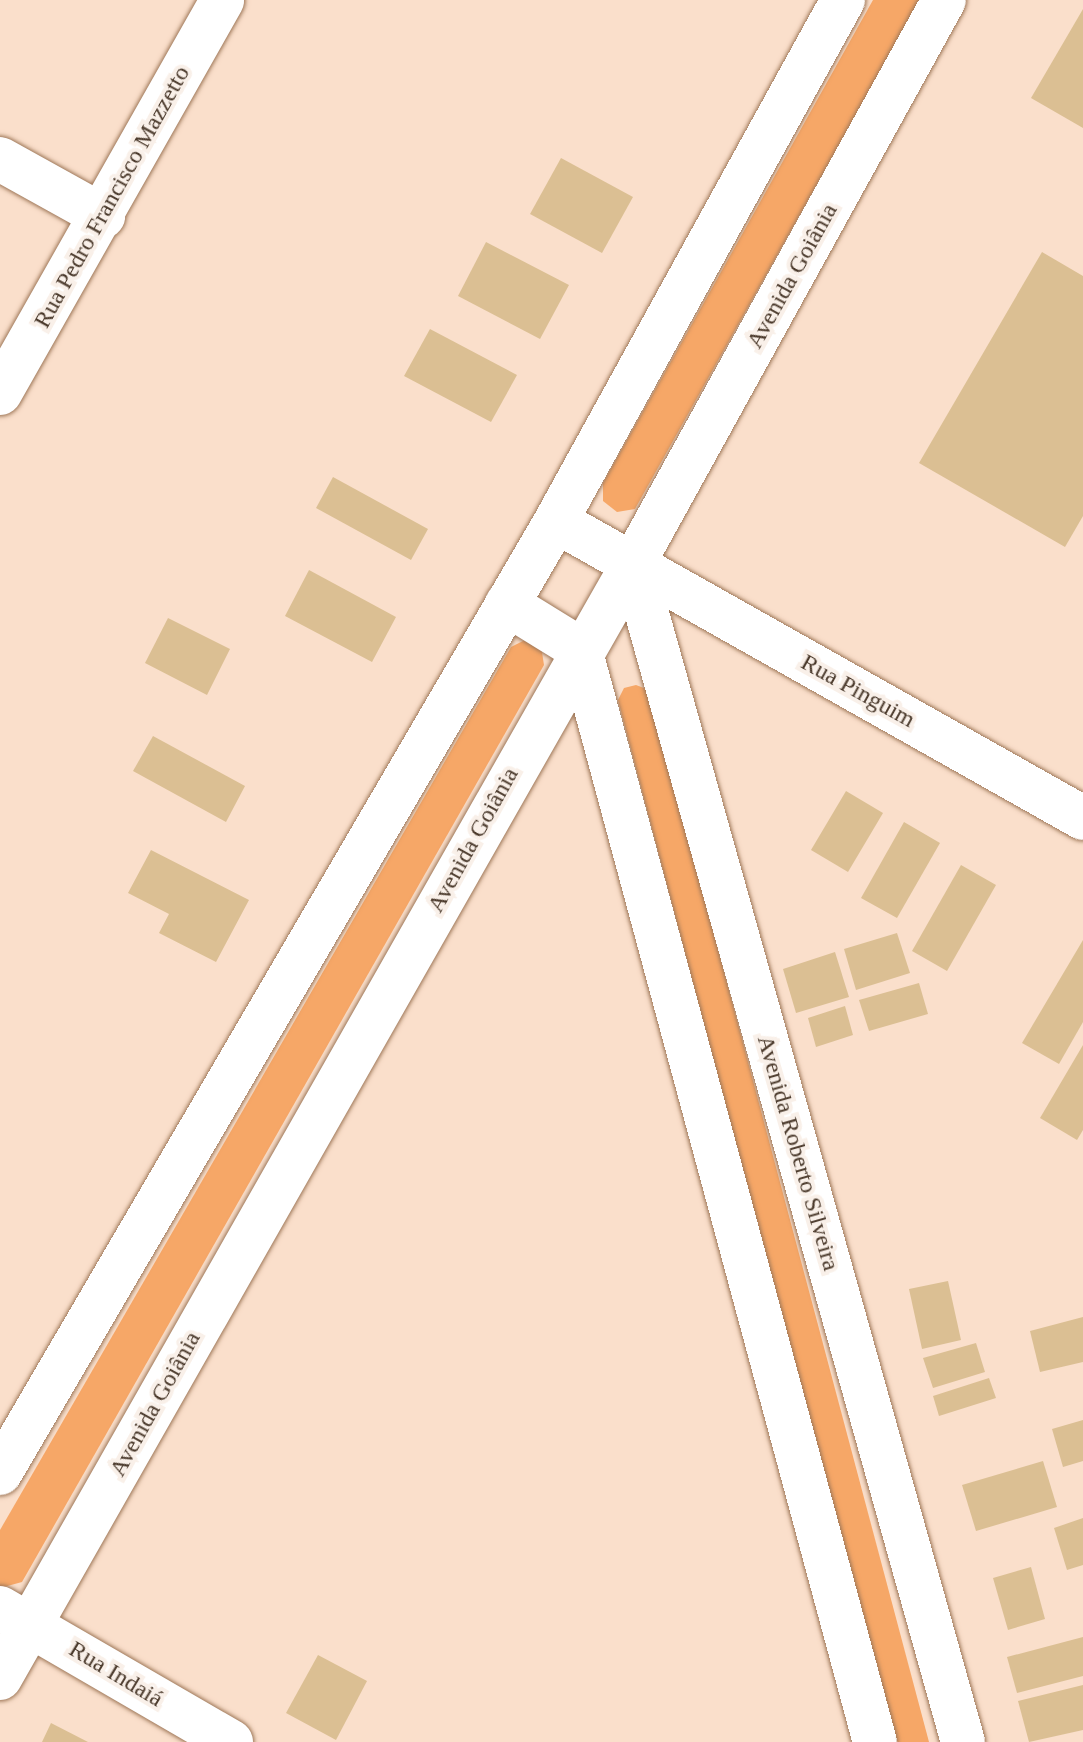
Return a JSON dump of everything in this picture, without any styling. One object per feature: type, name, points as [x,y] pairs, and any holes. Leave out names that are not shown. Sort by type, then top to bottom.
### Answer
[{"type":"street","name":"Rua Pedro Francisco Mazzetto","points":[[0,393],[103,216],[222,0]]},
{"type":"street","points":[[0,1473],[556,521],[843,0]]},
{"type":"street","name":"Avenida Goiânia","points":[[0,1678],[16,1616],[580,649],[633,564],[944,0]]},
{"type":"street","points":[[0,159],[103,216]]},
{"type":"street","name":"Rua Pinguim","points":[[556,521],[1083,818]]},
{"type":"street","name":"Avenida Roberto Silveira","points":[[633,564],[963,1742]]},
{"type":"street","points":[[507,604],[580,649],[875,1742]]},
{"type":"street","name":"Rua Indaiá","points":[[16,1616],[231,1742]]},
{"type":"shaded area","points":[[873,0],[920,0],[635,509],[617,512],[603,501],[603,483]]},
{"type":"shaded area","points":[[529,638],[541,646],[544,665],[22,1582],[0,1588],[0,1530],[511,647]]},
{"type":"shaded area","points":[[636,685],[649,690],[929,1742],[894,1742],[618,700],[624,688]]},
{"type":"building","points":[[1083,9],[1083,128],[1031,98]]},
{"type":"building","points":[[561,158],[633,197],[602,253],[530,214]]},
{"type":"building","points":[[486,242],[569,285],[540,339],[458,296]]},
{"type":"building","points":[[1042,252],[1083,276],[1083,516],[1065,547],[919,463]]},
{"type":"building","points":[[430,329],[517,375],[491,422],[404,376]]},
{"type":"building","points":[[333,477],[428,529],[411,560],[316,508]]},
{"type":"building","points":[[309,570],[396,617],[372,662],[285,616]]},
{"type":"building","points":[[168,618],[230,649],[207,695],[145,663]]},
{"type":"building","points":[[153,736],[245,786],[226,822],[133,771]]},
{"type":"building","points":[[846,791],[883,813],[848,872],[811,850]]},
{"type":"building","points":[[904,822],[940,843],[897,918],[861,898]]},
{"type":"building","points":[[151,850],[249,900],[216,962],[159,933],[169,914],[128,893]]},
{"type":"building","points":[[961,865],[996,885],[947,971],[912,951]]},
{"type":"building","points":[[897,933],[910,973],[856,990],[844,949]]},
{"type":"building","points":[[1083,940],[1083,1022],[1059,1064],[1022,1043]]},
{"type":"building","points":[[835,952],[849,997],[796,1013],[783,969]]},
{"type":"building","points":[[919,983],[928,1014],[869,1031],[859,1000]]},
{"type":"building","points":[[845,1006],[853,1035],[816,1047],[808,1018]]},
{"type":"building","points":[[1083,1045],[1083,1130],[1077,1140],[1040,1118]]},
{"type":"building","points":[[948,1281],[961,1340],[922,1349],[909,1289]]},
{"type":"building","points":[[1083,1317],[1083,1362],[1040,1372],[1030,1331]]},
{"type":"building","points":[[976,1343],[985,1372],[933,1388],[923,1358]]},
{"type":"building","points":[[989,1378],[996,1398],[939,1416],[933,1396]]},
{"type":"building","points":[[1083,1420],[1083,1461],[1063,1467],[1052,1429]]},
{"type":"building","points":[[1043,1461],[1057,1507],[976,1531],[962,1485]]},
{"type":"building","points":[[1083,1518],[1083,1565],[1067,1570],[1054,1528]]},
{"type":"building","points":[[1031,1567],[1045,1619],[1008,1630],[993,1578]]},
{"type":"building","points":[[1083,1637],[1083,1676],[1017,1693],[1007,1657]]},
{"type":"building","points":[[318,1655],[367,1681],[336,1740],[286,1713]]},
{"type":"building","points":[[1083,1685],[1083,1730],[1029,1742],[1018,1701]]},
{"type":"building","points":[[51,1723],[88,1742],[42,1742]]}]
